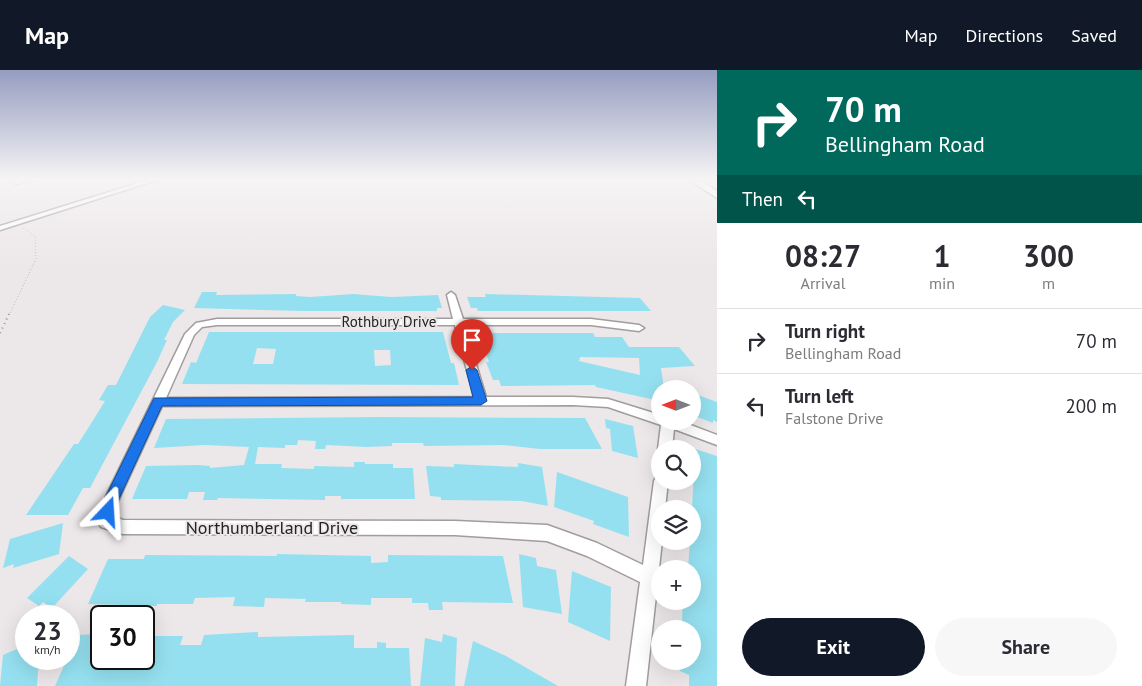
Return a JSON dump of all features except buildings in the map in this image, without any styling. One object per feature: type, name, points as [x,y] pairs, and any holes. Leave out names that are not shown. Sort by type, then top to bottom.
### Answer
[{"type":"street","points":[[0,228],[64,208]]},
{"type":"street","points":[[451,295],[481,401]]},
{"type":"street","name":"Rothbury Drive","points":[[199,325],[217,322],[591,322],[639,328]]},
{"type":"street","name":"Northumberland Drive","points":[[199,325],[190,334],[111,501],[106,522],[123,528],[455,528],[547,533],[591,549],[649,577]]},
{"type":"street","points":[[158,402],[481,401],[608,403],[651,417]]},
{"type":"street","points":[[689,430],[717,440]]},
{"type":"street","points":[[636,686],[660,490]]},
{"type":"path","points":[[0,333],[36,259],[35,236],[15,223]]},
{"type":"route","points":[[108,512],[111,501],[158,402],[481,401],[472,370]]}]
